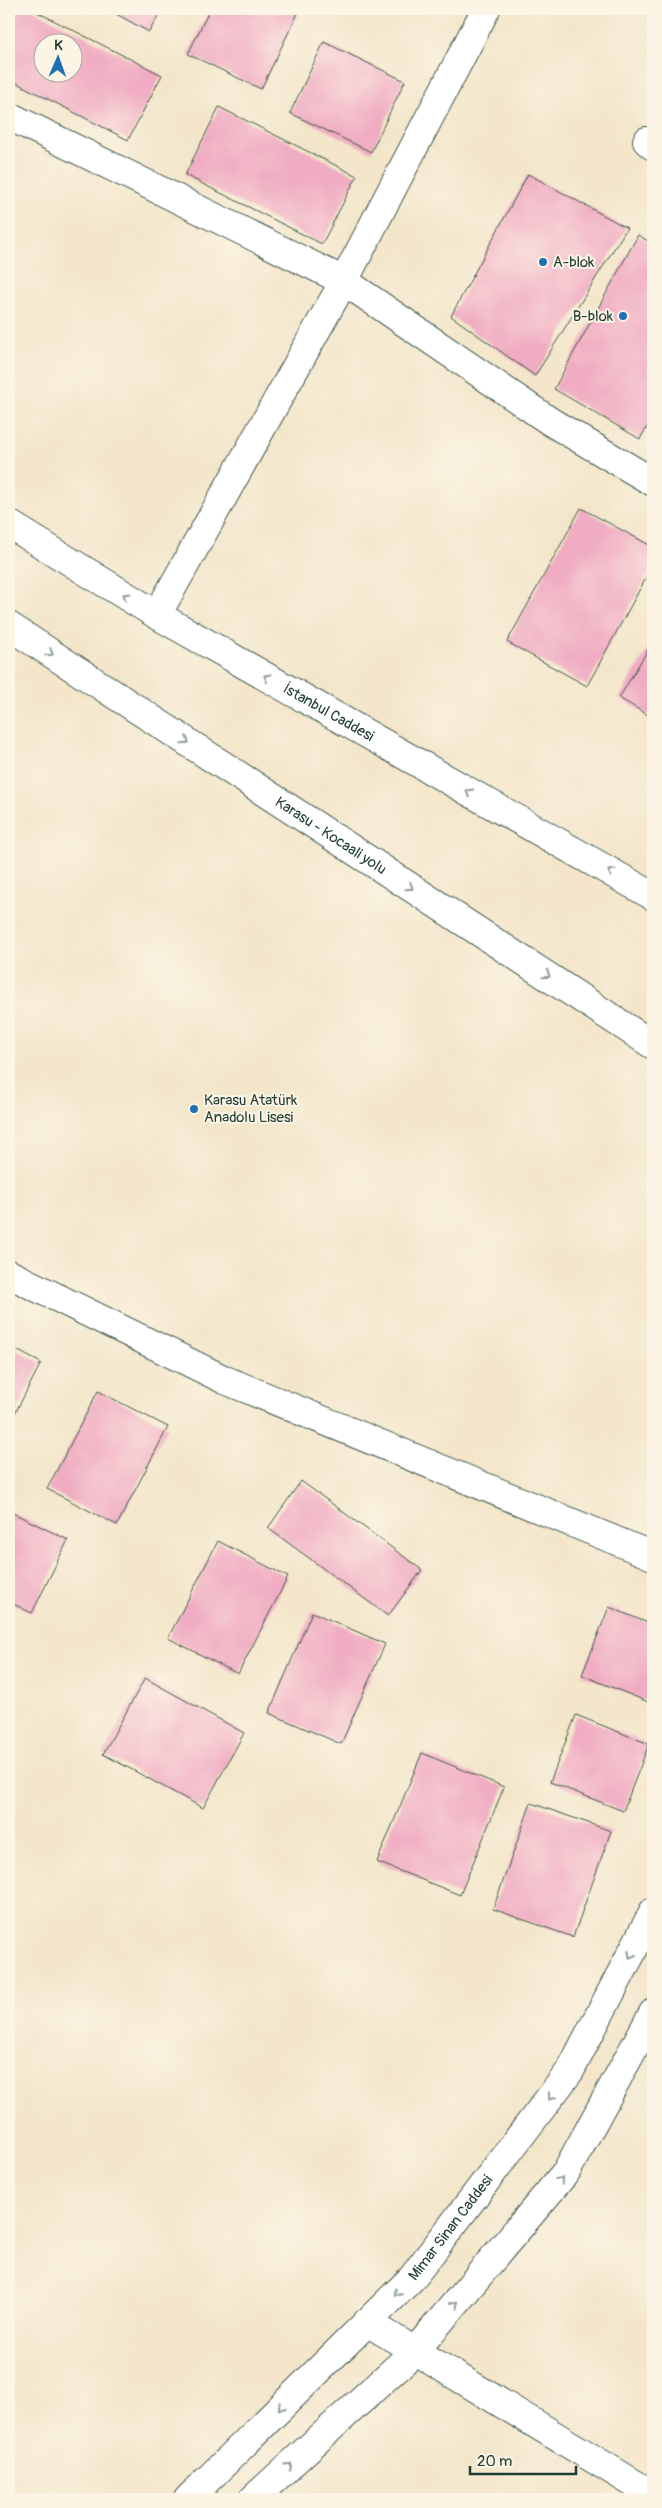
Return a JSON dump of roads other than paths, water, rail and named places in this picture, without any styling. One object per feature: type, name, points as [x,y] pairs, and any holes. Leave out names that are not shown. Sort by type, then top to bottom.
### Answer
[{"type":"main road","points":[[157,615],[344,282],[486,9]]},
{"type":"main road","points":[[9,116],[344,282],[551,422],[653,482]]},
{"type":"main road","name":"İstanbul Caddesi","points":[[9,524],[157,615],[653,896]]},
{"type":"main road","name":"Karasu - Kocaali yolu","points":[[9,626],[653,1044]]},
{"type":"main road","points":[[9,1274],[225,1380],[653,1556]]},
{"type":"main road","name":"Mimar Sinan Caddesi","points":[[188,2499],[412,2278],[570,2071],[653,1912]]},
{"type":"main road","points":[[253,2499],[415,2351],[566,2172],[653,2013]]},
{"type":"main road","points":[[367,2322],[653,2495]]},
{"type":"place","name":"A-blok","points":[[543,262]]},
{"type":"place","name":"B-blok","points":[[623,316]]},
{"type":"place","name":"Karasu Atatürk Anadolu Lisesi","points":[[194,1109]]}]
